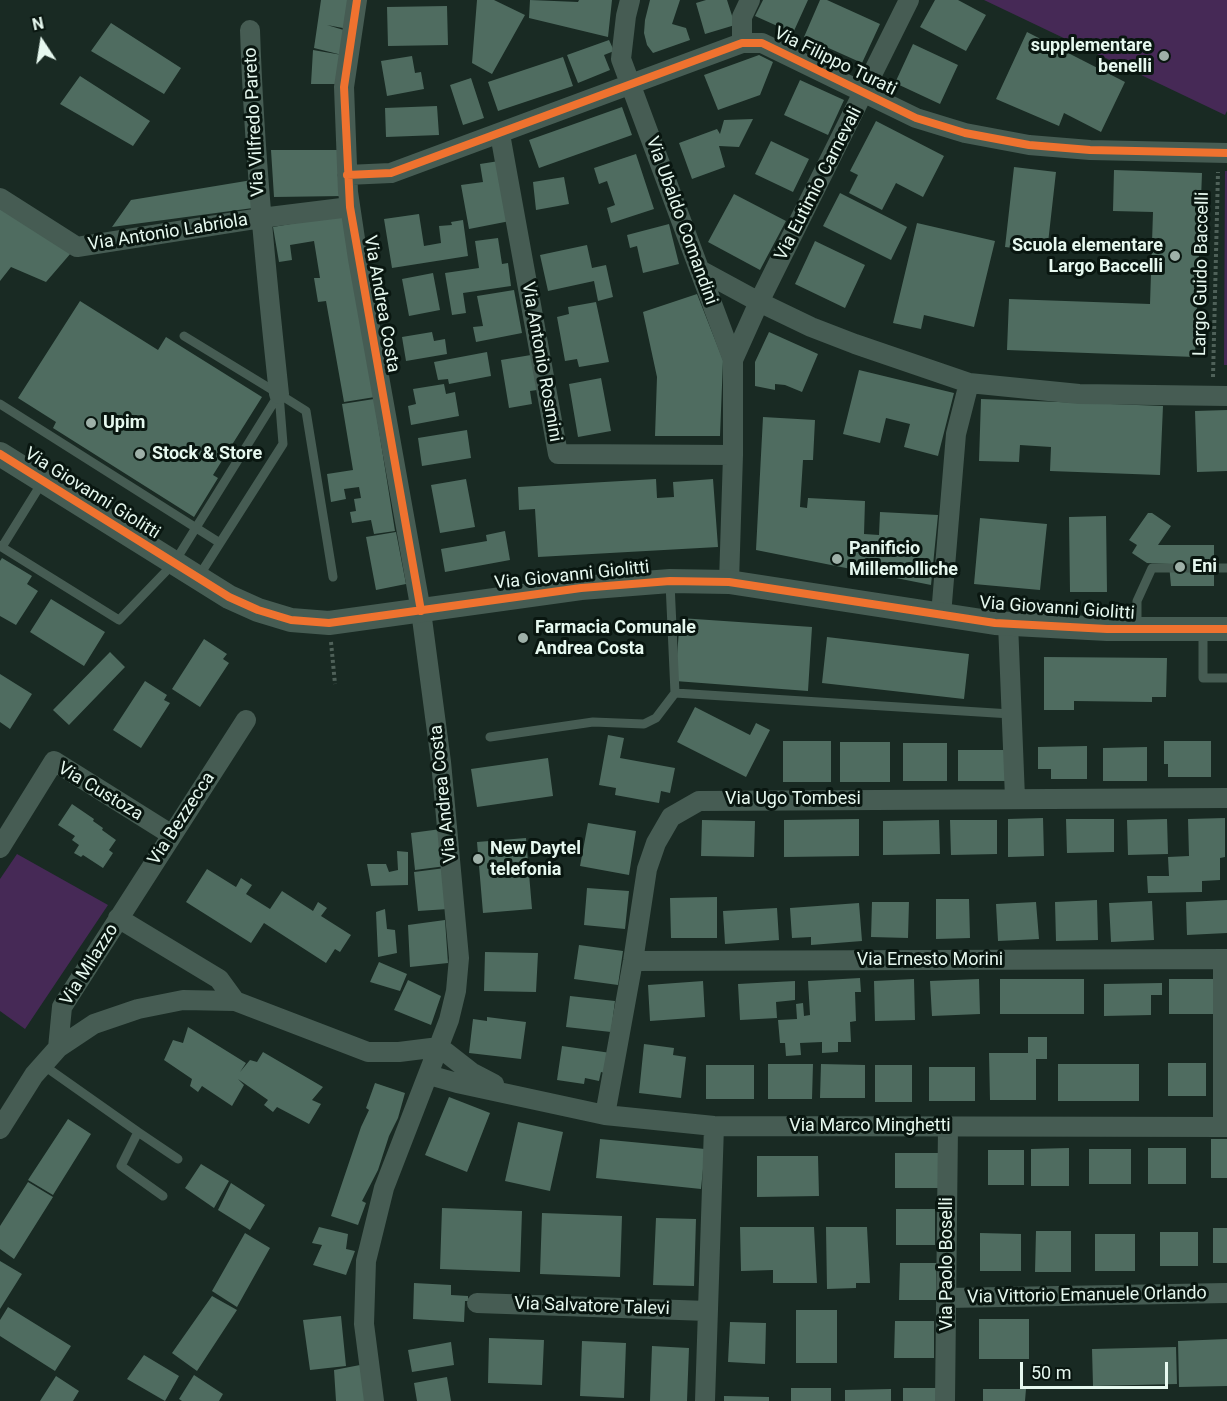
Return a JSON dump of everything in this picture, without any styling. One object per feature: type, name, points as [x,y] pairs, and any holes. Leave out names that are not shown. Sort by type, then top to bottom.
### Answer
[{"type":"street","name":"Via Andrea Costa","points":[[357,0],[344,87],[350,207],[421,611],[444,792],[459,958],[456,991],[449,1020],[384,1188],[366,1261],[364,1324],[374,1401]]},
{"type":"street","name":"Via Ubaldo Comandini","points":[[630,0],[621,59],[733,360],[729,582]]},
{"type":"street","points":[[742,43],[742,17],[750,0]]},
{"type":"street","name":"Via Eutimio Carnevali","points":[[759,302],[909,0]]},
{"type":"street","name":"Via Vilfredo Pareto","points":[[250,30],[261,218],[279,394]]},
{"type":"street","name":"Via Filippo Turati","points":[[347,175],[391,173],[742,43],[762,43],[916,118],[965,133],[1029,145],[1090,150],[1223,153]]},
{"type":"street","name":"Via Antonio Rosmini","points":[[500,134],[558,454],[733,455]]},
{"type":"street","name":"Via Antonio Labriola","points":[[0,198],[77,247],[261,218],[350,207]]},
{"type":"street","points":[[700,270],[811,327],[969,383],[1079,394],[1220,396]]},
{"type":"street","name":"Via Ubaldo Comandini","points":[[733,360],[759,302]]},
{"type":"street","points":[[941,615],[957,434],[969,383]]},
{"type":"street","name":"Via Giovanni Giolitti","points":[[0,454],[229,597],[258,610],[291,620],[329,623],[580,588],[670,581],[729,582],[1008,624],[1137,629],[1227,629]]},
{"type":"street","points":[[1008,624],[1015,798]]},
{"type":"street","name":"Via Bezzecca","points":[[118,918],[246,720]]},
{"type":"street","name":"Via Custoza","points":[[0,848],[54,761],[172,835]]},
{"type":"street","name":"Via Ugo Tombesi","points":[[605,1115],[633,961],[646,869],[656,843],[671,817],[699,801],[1227,798]]},
{"type":"street","name":"Via Milazzo","points":[[58,1048],[62,1007],[118,918],[219,979],[235,1001]]},
{"type":"street","points":[[1225,959],[1225,1127]]},
{"type":"street","name":"Via Ernesto Morini","points":[[633,961],[1225,959]]},
{"type":"street","name":"Via Milazzo","points":[[0,1129],[34,1075],[58,1048],[94,1024],[138,1009],[183,1000],[235,1001],[368,1052],[399,1052],[440,1047]]},
{"type":"street","name":"Via Marco Minghetti","points":[[440,1047],[471,1072],[515,1096]]},
{"type":"street","name":"Via Marco Minghetti","points":[[429,1075],[605,1115],[714,1126],[1225,1127]]},
{"type":"street","points":[[705,1401],[714,1126]]},
{"type":"street","name":"Via Paolo Boselli","points":[[945,1401],[948,1127]]},
{"type":"street","name":"Via Vittorio Emanuele Orlando","points":[[946,1298],[1227,1293]]},
{"type":"street","name":"Via Salvatore Talevi","points":[[477,1303],[708,1311]]},
{"type":"lane","points":[[184,336],[306,411],[333,577]]},
{"type":"lane","points":[[42,481],[1,547],[119,620],[174,563],[279,394]]},
{"type":"lane","points":[[198,578],[283,444],[279,394]]},
{"type":"lane","points":[[0,404],[220,543]]},
{"type":"lane","points":[[1137,629],[1137,601],[1152,568],[1227,568]]},
{"type":"lane","points":[[490,737],[592,722],[644,724],[656,718],[675,693],[670,581]]},
{"type":"lane","points":[[1203,629],[1203,678],[1227,678]]},
{"type":"lane","points":[[675,693],[1011,714]]},
{"type":"lane","points":[[43,1065],[178,1159]]},
{"type":"lane","points":[[138,1132],[122,1166],[163,1196]]},
{"type":"path","points":[[329,623],[335,684]]},
{"type":"shaded area","name":"supplementare benelli","points":[[984,0],[1227,0],[1227,111],[1225,115]]},
{"type":"shaded area","points":[[1225,171],[1227,171],[1227,365],[1224,365]]},
{"type":"shaded area","points":[[17,854],[108,905],[25,1029],[0,1011],[0,879]]},
{"type":"building","points":[[321,0],[350,0],[348,29],[327,25],[347,31],[342,84],[311,84],[313,50],[342,55],[314,48]]},
{"type":"building","points":[[477,0],[494,0],[525,15],[492,74],[472,63]]},
{"type":"building","points":[[530,0],[578,2],[579,0],[612,0],[608,37],[529,18]]},
{"type":"building","points":[[650,0],[680,0],[672,24],[686,28],[690,40],[653,53],[647,45],[644,33]]},
{"type":"building","points":[[706,0],[727,0],[735,25],[705,34],[696,3]]},
{"type":"building","points":[[763,0],[808,0],[793,33],[755,16]]},
{"type":"building","points":[[820,0],[827,0],[880,24],[862,63],[804,37]]},
{"type":"building","points":[[935,0],[958,0],[986,15],[966,51],[920,27]]},
{"type":"building","points":[[447,6],[448,45],[388,46],[387,7]]},
{"type":"building","points":[[111,23],[181,68],[164,94],[91,51]]},
{"type":"building","points":[[1027,32],[1125,82],[1101,132],[1064,113],[1059,126],[996,99]]},
{"type":"building","points":[[609,40],[614,51],[604,55],[610,70],[578,83],[567,55]]},
{"type":"building","points":[[913,44],[958,65],[940,104],[895,83]]},
{"type":"building","points":[[759,55],[773,62],[760,95],[718,110],[704,75]]},
{"type":"building","points":[[412,56],[415,73],[421,72],[424,89],[387,96],[381,61]]},
{"type":"building","points":[[563,57],[573,86],[498,111],[488,82]]},
{"type":"building","points":[[80,76],[150,121],[133,146],[60,104]]},
{"type":"building","points":[[471,78],[484,118],[463,125],[450,85]]},
{"type":"building","points":[[800,80],[844,100],[828,135],[784,115]]},
{"type":"building","points":[[437,106],[439,135],[386,137],[385,108]]},
{"type":"building","points":[[622,107],[632,135],[539,168],[529,140]]},
{"type":"building","points":[[753,119],[739,147],[719,146],[725,167],[692,179],[679,143],[717,129],[720,134],[724,120]]},
{"type":"building","points":[[876,121],[944,156],[923,197],[896,183],[882,210],[849,193],[858,175],[850,171]]},
{"type":"building","points":[[771,141],[809,159],[793,192],[755,174]]},
{"type":"building","points":[[271,150],[343,150],[344,196],[274,197]]},
{"type":"building","points":[[636,154],[654,209],[611,223],[607,208],[615,205],[607,181],[599,184],[594,168]]},
{"type":"building","points":[[499,161],[510,221],[469,229],[461,185],[483,182],[480,164]]},
{"type":"building","points":[[1014,167],[1056,172],[1047,252],[1005,247]]},
{"type":"building","name":"Scuola elementare Largo Baccelli","points":[[1114,170],[1202,173],[1195,357],[1007,350],[1009,299],[1150,304],[1153,212],[1113,211]]},
{"type":"building","points":[[564,177],[569,204],[536,210],[533,182]]},
{"type":"building","points":[[252,180],[253,208],[112,227],[131,200]]},
{"type":"building","points":[[840,193],[907,227],[891,260],[823,226]]},
{"type":"building","points":[[734,194],[786,221],[760,270],[708,242]]},
{"type":"building","points":[[0,207],[71,253],[46,282],[11,267],[0,281]]},
{"type":"building","points":[[419,214],[424,246],[441,243],[439,226],[452,225],[451,222],[463,220],[468,256],[392,268],[384,219]]},
{"type":"building","points":[[343,215],[375,397],[344,402],[326,301],[318,302],[314,278],[320,278],[314,241],[290,245],[292,260],[279,262],[273,227]]},
{"type":"building","points":[[917,223],[995,241],[974,327],[924,315],[921,329],[893,323]]},
{"type":"building","points":[[669,224],[679,264],[643,273],[637,246],[630,248],[627,235]]},
{"type":"building","points":[[498,238],[502,264],[508,263],[511,286],[463,293],[466,313],[452,315],[445,273],[479,268],[475,241]]},
{"type":"building","points":[[815,241],[865,265],[845,308],[795,284]]},
{"type":"building","points":[[587,245],[592,268],[606,265],[613,297],[598,301],[594,281],[548,291],[540,255]]},
{"type":"building","points":[[433,273],[440,310],[409,316],[402,279]]},
{"type":"building","points":[[514,290],[522,333],[476,342],[473,327],[483,326],[477,296]]},
{"type":"building","points":[[697,294],[723,360],[720,436],[655,436],[657,377],[643,312]]},
{"type":"building","points":[[80,301],[158,350],[166,337],[262,397],[213,475],[218,478],[194,517],[53,428],[56,422],[18,398]]},
{"type":"building","points":[[596,302],[609,362],[579,367],[577,359],[565,361],[557,317],[569,314],[568,307]]},
{"type":"building","points":[[432,332],[434,341],[445,339],[447,354],[406,361],[402,337]]},
{"type":"building","points":[[769,332],[818,354],[802,392],[785,385],[775,384],[775,390],[755,386],[755,362]]},
{"type":"building","points":[[487,352],[491,376],[449,384],[448,379],[438,380],[434,362]]},
{"type":"building","points":[[531,355],[537,390],[530,391],[532,404],[509,408],[501,360]]},
{"type":"building","points":[[859,370],[954,393],[938,456],[904,447],[910,424],[886,418],[880,443],[843,434]]},
{"type":"building","points":[[601,378],[611,431],[578,437],[569,384]]},
{"type":"building","points":[[444,384],[446,394],[455,392],[459,416],[411,425],[408,406],[416,404],[413,389]]},
{"type":"building","points":[[374,399],[395,531],[374,534],[371,520],[352,523],[350,512],[356,511],[354,499],[361,498],[359,487],[344,489],[346,499],[331,502],[327,474],[353,470],[342,404]]},
{"type":"building","points":[[981,399],[1163,406],[1160,475],[1050,471],[1051,447],[1020,445],[1019,462],[979,461]]},
{"type":"building","points":[[1227,410],[1227,471],[1197,472],[1195,411]]},
{"type":"building","points":[[763,417],[815,420],[813,460],[803,460],[800,507],[807,508],[808,498],[865,501],[864,534],[879,535],[880,512],[938,515],[931,585],[756,550]]},
{"type":"building","points":[[467,430],[471,458],[422,466],[418,438]]},
{"type":"building","points":[[466,479],[475,527],[440,533],[431,485]]},
{"type":"building","points":[[656,479],[657,498],[674,497],[673,482],[713,479],[718,547],[538,557],[535,509],[519,510],[518,487]]},
{"type":"building","points":[[1148,513],[1152,513],[1171,526],[1158,545],[1214,545],[1214,586],[1171,586],[1169,564],[1147,563],[1132,553],[1137,545],[1129,540]]},
{"type":"building","points":[[1106,516],[1107,592],[1070,592],[1069,517]]},
{"type":"building","points":[[980,518],[1047,524],[1040,590],[974,584]]},
{"type":"building","points":[[505,531],[510,560],[445,572],[441,549],[487,541],[486,535]]},
{"type":"building","points":[[396,532],[406,584],[376,590],[366,537]]},
{"type":"building","points":[[2,558],[32,576],[27,584],[38,591],[16,625],[0,616],[0,561]]},
{"type":"building","points":[[51,599],[105,632],[84,666],[30,632]]},
{"type":"building","points":[[680,618],[812,627],[808,691],[675,681]]},
{"type":"building","points":[[827,637],[969,654],[964,699],[822,683]]},
{"type":"building","points":[[204,639],[227,654],[223,659],[229,663],[200,707],[172,689]]},
{"type":"building","points":[[110,652],[125,667],[69,725],[53,710]]},
{"type":"building","points":[[1044,657],[1167,658],[1166,697],[1152,697],[1152,702],[1074,701],[1074,710],[1044,710]]},
{"type":"building","points":[[0,674],[32,694],[10,729],[0,722]]},
{"type":"building","points":[[145,681],[167,695],[164,700],[170,703],[141,748],[113,730]]},
{"type":"building","points":[[695,707],[750,735],[756,723],[770,730],[746,777],[677,742]]},
{"type":"building","points":[[608,735],[624,738],[620,758],[675,768],[670,793],[661,791],[659,803],[615,795],[616,788],[599,785]]},
{"type":"building","points":[[783,741],[831,741],[831,782],[783,782]]},
{"type":"building","points":[[1164,741],[1211,741],[1211,777],[1168,777],[1168,764],[1164,764]]},
{"type":"building","points":[[840,742],[890,742],[890,782],[840,782]]},
{"type":"building","points":[[903,743],[947,743],[947,781],[903,781]]},
{"type":"building","points":[[1087,746],[1087,779],[1051,779],[1051,769],[1038,769],[1038,747]]},
{"type":"building","points":[[1147,747],[1147,781],[1103,781],[1103,748]]},
{"type":"building","points":[[958,750],[1012,750],[1012,781],[958,781]]},
{"type":"building","points":[[548,758],[553,796],[477,807],[471,769]]},
{"type":"building","points":[[72,804],[94,819],[93,821],[103,828],[102,830],[116,840],[109,850],[113,853],[103,868],[83,855],[81,857],[74,853],[79,845],[72,840],[75,836],[58,825]]},
{"type":"building","points":[[1043,818],[1044,856],[1008,857],[1008,819]]},
{"type":"building","points":[[1225,818],[1225,857],[1220,858],[1220,880],[1202,881],[1202,892],[1148,893],[1147,876],[1169,876],[1168,857],[1189,856],[1188,819]]},
{"type":"building","points":[[859,819],[859,856],[784,857],[784,820]]},
{"type":"building","points":[[1066,819],[1114,819],[1114,852],[1067,853]]},
{"type":"building","points":[[1167,819],[1168,854],[1128,855],[1127,820]]},
{"type":"building","points":[[702,820],[755,821],[754,857],[701,856]]},
{"type":"building","points":[[939,820],[940,854],[883,855],[883,821]]},
{"type":"building","points":[[950,820],[997,820],[997,854],[951,855]]},
{"type":"building","points":[[588,823],[636,831],[629,875],[580,866]]},
{"type":"building","points":[[441,829],[446,866],[415,870],[411,833]]},
{"type":"building","points":[[526,838],[532,909],[483,913],[477,842]]},
{"type":"building","points":[[397,851],[408,852],[408,885],[371,886],[367,864],[386,864],[389,872],[398,870]]},
{"type":"building","points":[[445,868],[448,909],[418,911],[414,872]]},
{"type":"building","points":[[207,869],[236,887],[241,878],[252,885],[246,894],[270,909],[282,891],[313,911],[318,902],[327,908],[321,916],[351,935],[340,952],[335,949],[326,963],[264,923],[251,943],[186,902]]},
{"type":"building","points":[[587,888],[629,891],[625,929],[584,925]]},
{"type":"building","points":[[717,897],[717,938],[671,938],[670,898]]},
{"type":"building","points":[[936,899],[969,899],[970,938],[936,939]]},
{"type":"building","points":[[1097,900],[1098,940],[1056,941],[1055,902]]},
{"type":"building","points":[[1227,900],[1227,933],[1187,935],[1186,902]]},
{"type":"building","points":[[1152,901],[1154,940],[1111,942],[1109,903]]},
{"type":"building","points":[[872,902],[909,902],[908,938],[871,937]]},
{"type":"building","points":[[1036,902],[1039,939],[998,941],[996,904]]},
{"type":"building","points":[[859,903],[862,941],[811,945],[811,937],[792,938],[790,908]]},
{"type":"building","points":[[777,908],[779,940],[725,944],[723,911]]},
{"type":"building","points":[[385,909],[387,929],[395,930],[397,953],[378,957],[376,912]]},
{"type":"building","points":[[445,920],[448,963],[410,967],[408,925]]},
{"type":"building","points":[[579,945],[623,951],[618,985],[574,979]]},
{"type":"building","points":[[485,952],[538,953],[536,992],[484,991]]},
{"type":"building","points":[[379,962],[407,974],[400,991],[370,982]]},
{"type":"building","points":[[860,978],[861,992],[855,992],[856,1021],[850,1022],[851,1042],[838,1042],[838,1052],[822,1053],[822,1042],[800,1043],[801,1055],[786,1056],[785,1043],[780,1043],[778,1020],[797,1019],[796,1004],[803,1003],[804,1016],[810,1015],[808,981]]},
{"type":"building","points":[[914,979],[915,1020],[875,1021],[874,981]]},
{"type":"building","points":[[979,979],[980,1014],[932,1016],[930,981]]},
{"type":"building","points":[[1000,979],[1084,979],[1084,1014],[1000,1014]]},
{"type":"building","points":[[1169,979],[1217,979],[1217,1014],[1169,1014]]},
{"type":"building","points":[[408,980],[441,996],[431,1025],[394,1010]]},
{"type":"building","points":[[703,981],[705,1017],[650,1021],[648,985]]},
{"type":"building","points":[[795,981],[795,1000],[776,1002],[777,1018],[740,1020],[738,984]]},
{"type":"building","points":[[1162,983],[1162,995],[1151,995],[1151,1015],[1104,1016],[1104,984]]},
{"type":"building","points":[[570,996],[615,1001],[611,1032],[566,1027]]},
{"type":"building","points":[[487,1017],[526,1022],[521,1059],[469,1053],[473,1019],[487,1021]]},
{"type":"building","points":[[188,1027],[246,1063],[240,1072],[250,1060],[257,1062],[263,1052],[323,1087],[312,1100],[321,1104],[309,1124],[277,1107],[273,1112],[264,1105],[268,1100],[238,1079],[244,1085],[232,1106],[202,1086],[198,1092],[190,1086],[192,1079],[164,1060],[173,1040],[183,1043]]},
{"type":"building","points":[[1028,1037],[1047,1037],[1047,1059],[1036,1059],[1036,1100],[990,1100],[989,1053],[1028,1053]]},
{"type":"building","points":[[644,1044],[674,1048],[673,1055],[686,1057],[681,1098],[639,1093]]},
{"type":"building","points":[[562,1046],[611,1053],[608,1074],[601,1072],[599,1081],[585,1078],[584,1084],[557,1080]]},
{"type":"building","points":[[1168,1063],[1206,1063],[1206,1096],[1168,1096]]},
{"type":"building","points":[[768,1064],[813,1064],[812,1099],[768,1099]]},
{"type":"building","points":[[821,1064],[865,1065],[865,1098],[820,1098]]},
{"type":"building","points":[[1058,1064],[1139,1064],[1139,1101],[1058,1101]]},
{"type":"building","points":[[706,1065],[754,1065],[754,1099],[706,1099]]},
{"type":"building","points":[[875,1065],[912,1065],[912,1102],[875,1102]]},
{"type":"building","points":[[929,1067],[975,1067],[975,1101],[929,1101]]},
{"type":"building","points":[[375,1083],[405,1093],[378,1170],[362,1201],[366,1203],[358,1225],[331,1216],[369,1110],[366,1108]]},
{"type":"building","points":[[449,1097],[490,1113],[467,1172],[425,1155]]},
{"type":"building","points":[[68,1119],[91,1134],[53,1195],[28,1180]]},
{"type":"building","points":[[518,1122],[563,1132],[550,1191],[505,1181]]},
{"type":"building","points":[[600,1139],[705,1149],[701,1189],[596,1178]]},
{"type":"building","points":[[1211,1139],[1227,1139],[1227,1178],[1211,1178]]},
{"type":"building","points":[[1069,1148],[1069,1186],[1031,1186],[1031,1149]]},
{"type":"building","points":[[1148,1148],[1186,1148],[1186,1184],[1148,1184]]},
{"type":"building","points":[[1089,1149],[1131,1149],[1131,1184],[1089,1184]]},
{"type":"building","points":[[988,1150],[1024,1150],[1024,1185],[988,1185]]},
{"type":"building","points":[[895,1153],[939,1153],[939,1188],[895,1188]]},
{"type":"building","points":[[757,1156],[818,1156],[819,1196],[757,1197]]},
{"type":"building","points":[[201,1164],[229,1181],[214,1208],[185,1188]]},
{"type":"building","points":[[28,1182],[53,1197],[14,1259],[0,1249],[0,1226]]},
{"type":"building","points":[[231,1183],[265,1205],[250,1230],[218,1210]]},
{"type":"building","points":[[442,1208],[522,1211],[520,1272],[440,1269]]},
{"type":"building","points":[[896,1209],[935,1209],[935,1245],[896,1245]]},
{"type":"building","points":[[542,1213],[622,1216],[620,1277],[540,1274]]},
{"type":"building","points":[[656,1218],[696,1219],[694,1286],[653,1285]]},
{"type":"building","points":[[319,1227],[348,1234],[346,1249],[355,1251],[346,1275],[313,1265],[322,1245],[312,1243]]},
{"type":"building","points":[[740,1227],[814,1227],[817,1283],[773,1283],[773,1270],[741,1271]]},
{"type":"building","points":[[826,1227],[867,1227],[870,1283],[856,1283],[856,1288],[827,1289]]},
{"type":"building","points":[[1213,1228],[1227,1228],[1227,1263],[1213,1263]]},
{"type":"building","points":[[1036,1231],[1071,1231],[1071,1272],[1035,1272]]},
{"type":"building","points":[[1160,1232],[1198,1232],[1198,1266],[1160,1266]]},
{"type":"building","points":[[245,1233],[270,1248],[237,1307],[212,1291]]},
{"type":"building","points":[[980,1233],[1021,1234],[1021,1271],[980,1271]]},
{"type":"building","points":[[1095,1234],[1135,1234],[1135,1271],[1095,1271]]},
{"type":"building","points":[[0,1261],[22,1274],[0,1309]]},
{"type":"building","points":[[900,1263],[936,1263],[936,1300],[899,1300]]},
{"type":"building","points":[[414,1283],[451,1285],[451,1295],[468,1296],[468,1301],[465,1301],[464,1322],[413,1319]]},
{"type":"building","points":[[212,1296],[237,1310],[197,1371],[172,1353]]},
{"type":"building","points":[[8,1307],[71,1346],[55,1371],[0,1336],[0,1320]]},
{"type":"building","points":[[796,1310],[837,1310],[837,1363],[796,1363]]},
{"type":"building","points":[[341,1316],[346,1366],[310,1370],[303,1320]]},
{"type":"building","points":[[979,1319],[1029,1319],[1029,1359],[979,1359]]},
{"type":"building","points":[[895,1321],[934,1321],[934,1358],[894,1358]]},
{"type":"building","points":[[730,1322],[766,1323],[765,1364],[728,1362]]},
{"type":"building","points":[[489,1338],[544,1340],[542,1385],[488,1383]]},
{"type":"building","points":[[1227,1339],[1227,1386],[1179,1387],[1178,1341]]},
{"type":"building","points":[[582,1341],[626,1343],[624,1398],[580,1396]]},
{"type":"building","points":[[451,1342],[454,1365],[412,1372],[408,1350]]},
{"type":"building","points":[[652,1346],[689,1348],[687,1401],[650,1401]]},
{"type":"building","points":[[1176,1347],[1177,1384],[1093,1386],[1092,1349]]},
{"type":"building","points":[[144,1355],[179,1376],[165,1401],[127,1379]]},
{"type":"building","points":[[360,1365],[365,1401],[336,1401],[334,1370]]},
{"type":"building","points":[[194,1375],[223,1394],[219,1401],[182,1401],[179,1399]]},
{"type":"building","points":[[56,1376],[79,1391],[73,1401],[40,1401]]},
{"type":"building","points":[[447,1377],[451,1401],[417,1401],[414,1383]]},
{"type":"building","points":[[791,1388],[831,1388],[831,1401],[791,1401]]},
{"type":"building","points":[[903,1388],[940,1388],[940,1401],[903,1401]]},
{"type":"building","points":[[891,1389],[891,1401],[845,1401],[845,1390]]},
{"type":"building","points":[[983,1389],[1026,1389],[1025,1401],[983,1401]]},
{"type":"building","points":[[724,1396],[769,1397],[769,1401],[724,1401]]},
{"type":"cycle path","points":[[357,0],[344,87],[350,207],[421,611]]},
{"type":"cycle path","points":[[347,175],[391,173],[742,43],[762,43],[916,118],[965,133],[1029,145],[1090,150],[1227,153]]},
{"type":"cycle path","points":[[0,454],[229,597],[258,610],[291,620],[329,623],[581,588],[670,581],[729,582],[995,623],[1107,629],[1227,629]]},
{"type":"place","name":"supplementare benelli","points":[[1164,56]]},
{"type":"place","name":"Scuola elementare Largo Baccelli","points":[[1175,256]]},
{"type":"place","name":"Upim","points":[[91,423]]},
{"type":"place","name":"Stock & Store","points":[[140,454]]},
{"type":"place","name":"Panificio Millemolliche","points":[[837,559]]},
{"type":"place","name":"Eni","points":[[1180,567]]},
{"type":"place","name":"Farmacia Comunale Andrea Costa","points":[[523,638]]},
{"type":"place","name":"New Daytel telefonia","points":[[478,859]]}]
